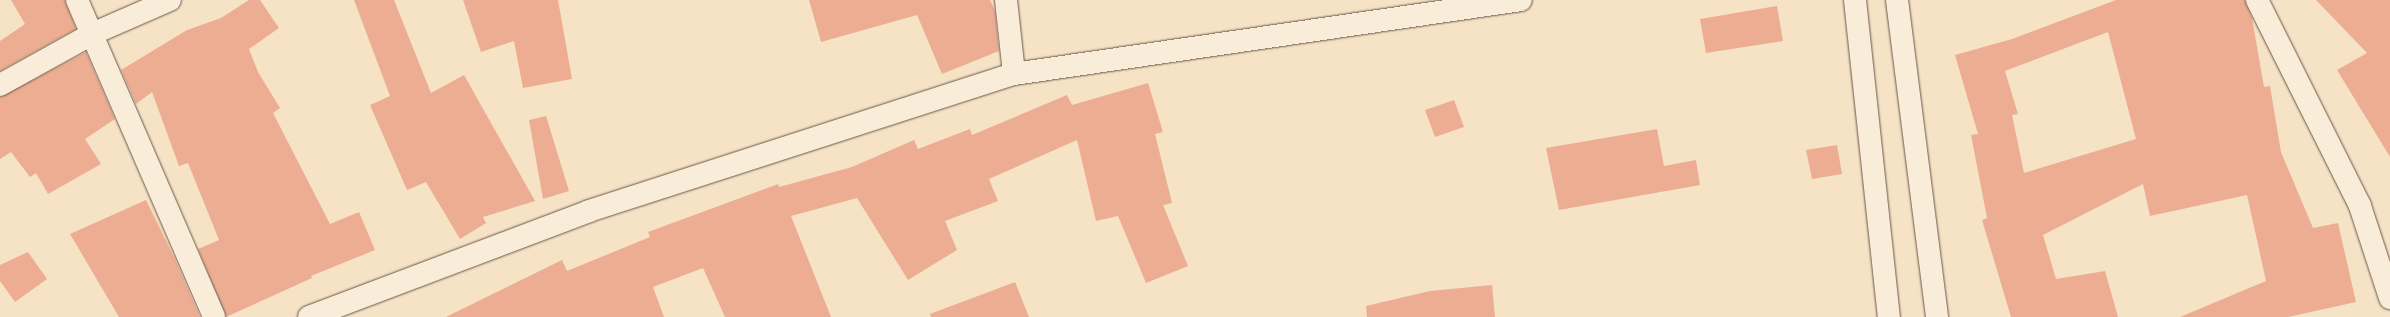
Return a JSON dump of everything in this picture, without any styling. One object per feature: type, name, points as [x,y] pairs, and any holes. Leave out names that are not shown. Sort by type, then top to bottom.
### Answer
[{"type":"street","points":[[77,0],[214,317]]},
{"type":"street","points":[[0,85],[92,34],[170,0]]},
{"type":"street","points":[[1006,0],[1014,74]]},
{"type":"street","points":[[309,317],[589,211],[1014,74],[1521,0]]},
{"type":"street","points":[[1855,0],[1889,317]]},
{"type":"street","points":[[1896,0],[1937,317]]},
{"type":"street","points":[[2257,0],[2360,206],[2390,298]]},
{"type":"building","points":[[11,0],[65,0],[76,29],[0,71],[0,41],[25,24]]},
{"type":"building","points":[[249,0],[260,0],[279,28],[249,49],[258,72],[280,108],[273,113],[330,224],[359,212],[375,250],[311,276],[312,278],[226,317],[198,249],[219,240],[188,163],[179,166],[152,92],[136,104],[121,70],[187,30],[221,18]]},
{"type":"building","points":[[354,0],[394,0],[431,93],[464,75],[535,201],[483,217],[486,223],[460,239],[426,182],[407,190],[370,105],[390,96]]},
{"type":"building","points":[[463,0],[558,0],[572,79],[523,88],[514,41],[481,52]]},
{"type":"building","points":[[809,0],[990,0],[995,11],[999,51],[942,74],[917,15],[821,42]]},
{"type":"building","points":[[2116,0],[2245,0],[2252,18],[2264,87],[2270,86],[2281,152],[2313,228],[2338,223],[2356,302],[2288,317],[2180,317],[2266,281],[2247,195],[2150,216],[2143,184],[2043,235],[2056,279],[2105,271],[2118,317],[2011,317],[1982,220],[1987,218],[1971,135],[1978,134],[1955,55],[2012,39]],"holes":[[[2108,32],[2136,139],[2024,173],[2012,115],[2018,114],[2005,71]]]},
{"type":"building","points":[[2316,0],[2390,0],[2390,157],[2337,70],[2367,53]]},
{"type":"building","points":[[1777,6],[1783,41],[1706,53],[1700,19]]},
{"type":"building","points":[[86,52],[115,119],[85,139],[101,164],[48,194],[36,173],[30,177],[11,152],[0,159],[0,97]]},
{"type":"building","points":[[1148,83],[1163,132],[1155,134],[1172,203],[1163,205],[1188,266],[1146,283],[1118,216],[1096,221],[1077,140],[989,179],[998,201],[945,221],[957,250],[908,280],[857,198],[791,216],[831,317],[725,317],[703,268],[653,287],[664,317],[446,317],[562,260],[567,271],[650,237],[648,232],[778,184],[779,187],[852,167],[914,140],[918,149],[970,129],[972,135],[1067,95],[1072,105]]},
{"type":"building","points":[[1454,100],[1464,127],[1435,137],[1425,110]]},
{"type":"building","points":[[546,116],[569,191],[543,199],[529,120]]},
{"type":"building","points":[[1657,129],[1664,166],[1696,160],[1700,185],[1559,210],[1546,148]]},
{"type":"building","points":[[1837,145],[1842,174],[1812,179],[1806,150]]},
{"type":"building","points":[[146,200],[175,259],[200,317],[119,317],[70,234]]},
{"type":"building","points":[[28,252],[47,279],[15,302],[0,281],[0,265]]},
{"type":"building","points":[[1015,282],[1029,317],[931,317],[930,314]]},
{"type":"building","points":[[1492,285],[1495,317],[1367,317],[1366,306],[1430,291]]}]
